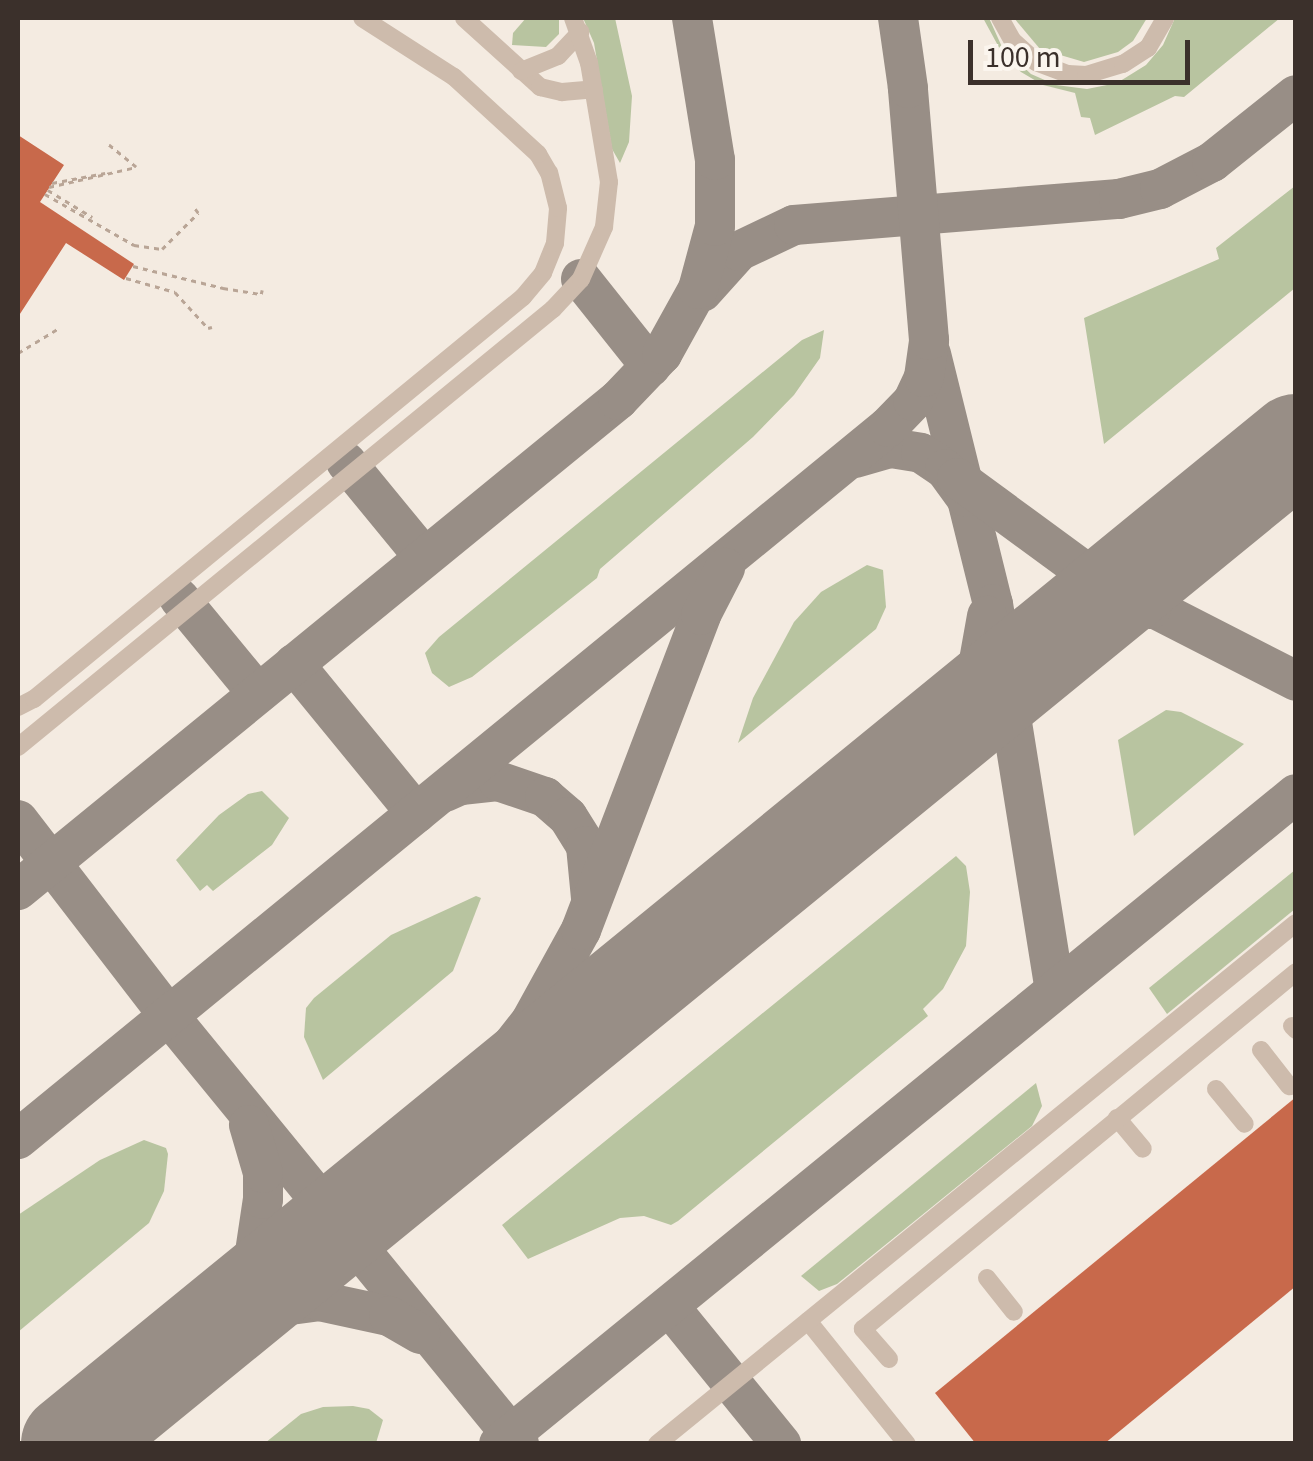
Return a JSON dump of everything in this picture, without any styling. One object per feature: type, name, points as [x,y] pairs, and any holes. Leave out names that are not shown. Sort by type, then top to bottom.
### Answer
[{"type":"lane","points":[[18,707],[34,700],[523,297],[544,273],[555,243],[558,208],[553,185],[538,154],[454,77],[362,18]]},
{"type":"lane","points":[[464,18],[521,71],[555,91],[594,89]]},
{"type":"lane","points":[[1000,18],[1023,52],[1050,70],[1086,75],[1133,58],[1148,48],[1165,18]]},
{"type":"lane","points":[[1133,58],[1154,18]]},
{"type":"lane","points":[[521,71],[558,56],[576,25]]},
{"type":"lane","points":[[18,747],[572,291],[596,253],[607,214],[608,168],[594,89],[576,25]]},
{"type":"lane","points":[[657,1444],[1296,923]]},
{"type":"lane","points":[[889,1360],[863,1329],[1296,972]]},
{"type":"lane","points":[[1261,1050],[1288,1086]]},
{"type":"lane","points":[[1216,1088],[1245,1124]]},
{"type":"lane","points":[[1118,1118],[1143,1149]]},
{"type":"lane","points":[[987,1278],[1014,1312]]},
{"type":"lane","points":[[808,1322],[907,1444]]},
{"type":"path","points":[[108,145],[136,167],[49,188],[134,246],[162,248],[198,213],[195,209]]},
{"type":"path","points":[[133,266],[223,288],[260,294],[262,290]]},
{"type":"path","points":[[126,278],[175,292],[208,328],[212,327]]},
{"type":"path","points":[[18,353],[59,328]]},
{"type":"green space","points":[[526,18],[559,18],[559,34],[546,47],[512,45],[513,33]]},
{"type":"green space","points":[[583,18],[615,18],[632,96],[629,142],[620,163],[612,149],[594,43]]},
{"type":"green space","points":[[983,18],[989,18],[1002,47],[1031,74],[1056,85],[1087,89],[1117,83],[1146,65],[1163,45],[1175,18],[1280,18],[1184,97],[1175,96],[1095,135],[1090,118],[1081,117],[1075,93],[1043,85],[1021,72],[1002,53]]},
{"type":"green space","points":[[1014,18],[1147,18],[1133,41],[1118,52],[1084,62],[1040,49]]},
{"type":"green space","points":[[1295,186],[1295,288],[1104,444],[1084,318],[1219,259],[1216,248]]},
{"type":"green space","points":[[824,330],[820,358],[794,395],[753,437],[600,569],[597,578],[472,677],[449,687],[432,673],[425,653],[439,637],[802,340]]},
{"type":"green space","points":[[867,565],[883,570],[886,607],[876,629],[738,743],[753,698],[794,622],[821,592]]},
{"type":"green space","points":[[1166,710],[1181,712],[1244,744],[1134,836],[1118,740]]},
{"type":"green space","points":[[262,791],[289,818],[272,845],[213,891],[207,885],[200,891],[176,860],[219,815],[248,794]]},
{"type":"green space","points":[[956,856],[966,866],[970,892],[966,946],[943,989],[923,1009],[928,1016],[678,1221],[671,1225],[644,1216],[620,1218],[528,1259],[502,1225]]},
{"type":"green space","points":[[1295,870],[1295,909],[1167,1014],[1149,988]]},
{"type":"green space","points":[[476,896],[481,898],[453,971],[323,1080],[304,1037],[306,1008],[314,998],[391,935]]},
{"type":"green space","points":[[1036,1083],[1042,1106],[1032,1126],[837,1284],[819,1291],[801,1276]]},
{"type":"green space","points":[[144,1140],[166,1148],[168,1154],[164,1191],[149,1223],[18,1332],[18,1215],[100,1160]]},
{"type":"green space","points":[[323,1407],[369,1409],[383,1420],[376,1443],[265,1443],[301,1414]]},
{"type":"building","points":[[18,135],[64,165],[40,202],[134,264],[124,280],[66,243],[18,317]]},
{"type":"building","points":[[1296,1097],[1296,1286],[1104,1444],[976,1444],[935,1393]]},
{"type":"taxiway","points":[[18,890],[618,400],[662,354],[698,289],[715,226],[715,160],[692,18]]},
{"type":"taxiway","points":[[18,1139],[888,427],[913,401],[924,377],[929,340],[908,88],[898,18]]},
{"type":"taxiway","points":[[702,292],[739,251],[794,225],[1119,199],[1160,189],[1212,162],[1296,95]]},
{"type":"taxiway","points":[[581,279],[651,367]]},
{"type":"taxiway","points":[[931,354],[993,604],[1055,989]]},
{"type":"taxiway","points":[[855,458],[891,448],[921,453],[945,469],[965,497]]},
{"type":"taxiway","points":[[346,462],[424,557]]},
{"type":"taxiway","points":[[957,478],[1091,576],[1296,681]]},
{"type":"taxiway","points":[[285,1265],[450,1124],[531,1021],[581,930],[701,615],[725,568]]},
{"type":"taxiway","points":[[179,598],[258,694]]},
{"type":"taxiway","points":[[993,696],[1096,613],[1130,606],[1151,609]]},
{"type":"taxiway","points":[[818,831],[952,714],[979,661],[987,616]]},
{"type":"taxiway","points":[[294,664],[416,813]]},
{"type":"taxiway","points":[[445,792],[461,785],[498,781],[545,797],[568,817],[586,846],[591,898]]},
{"type":"taxiway","points":[[499,1444],[1296,794]]},
{"type":"taxiway","points":[[18,820],[169,1016],[519,1444]]},
{"type":"taxiway","points":[[92,1423],[202,1333],[243,1284],[254,1259],[263,1199],[263,1173],[249,1125]]},
{"type":"taxiway","points":[[212,1335],[268,1308],[319,1301],[389,1316],[420,1334]]},
{"type":"taxiway","points":[[669,1306],[781,1444]]},
{"type":"runway","points":[[71,1444],[1296,444]]}]
